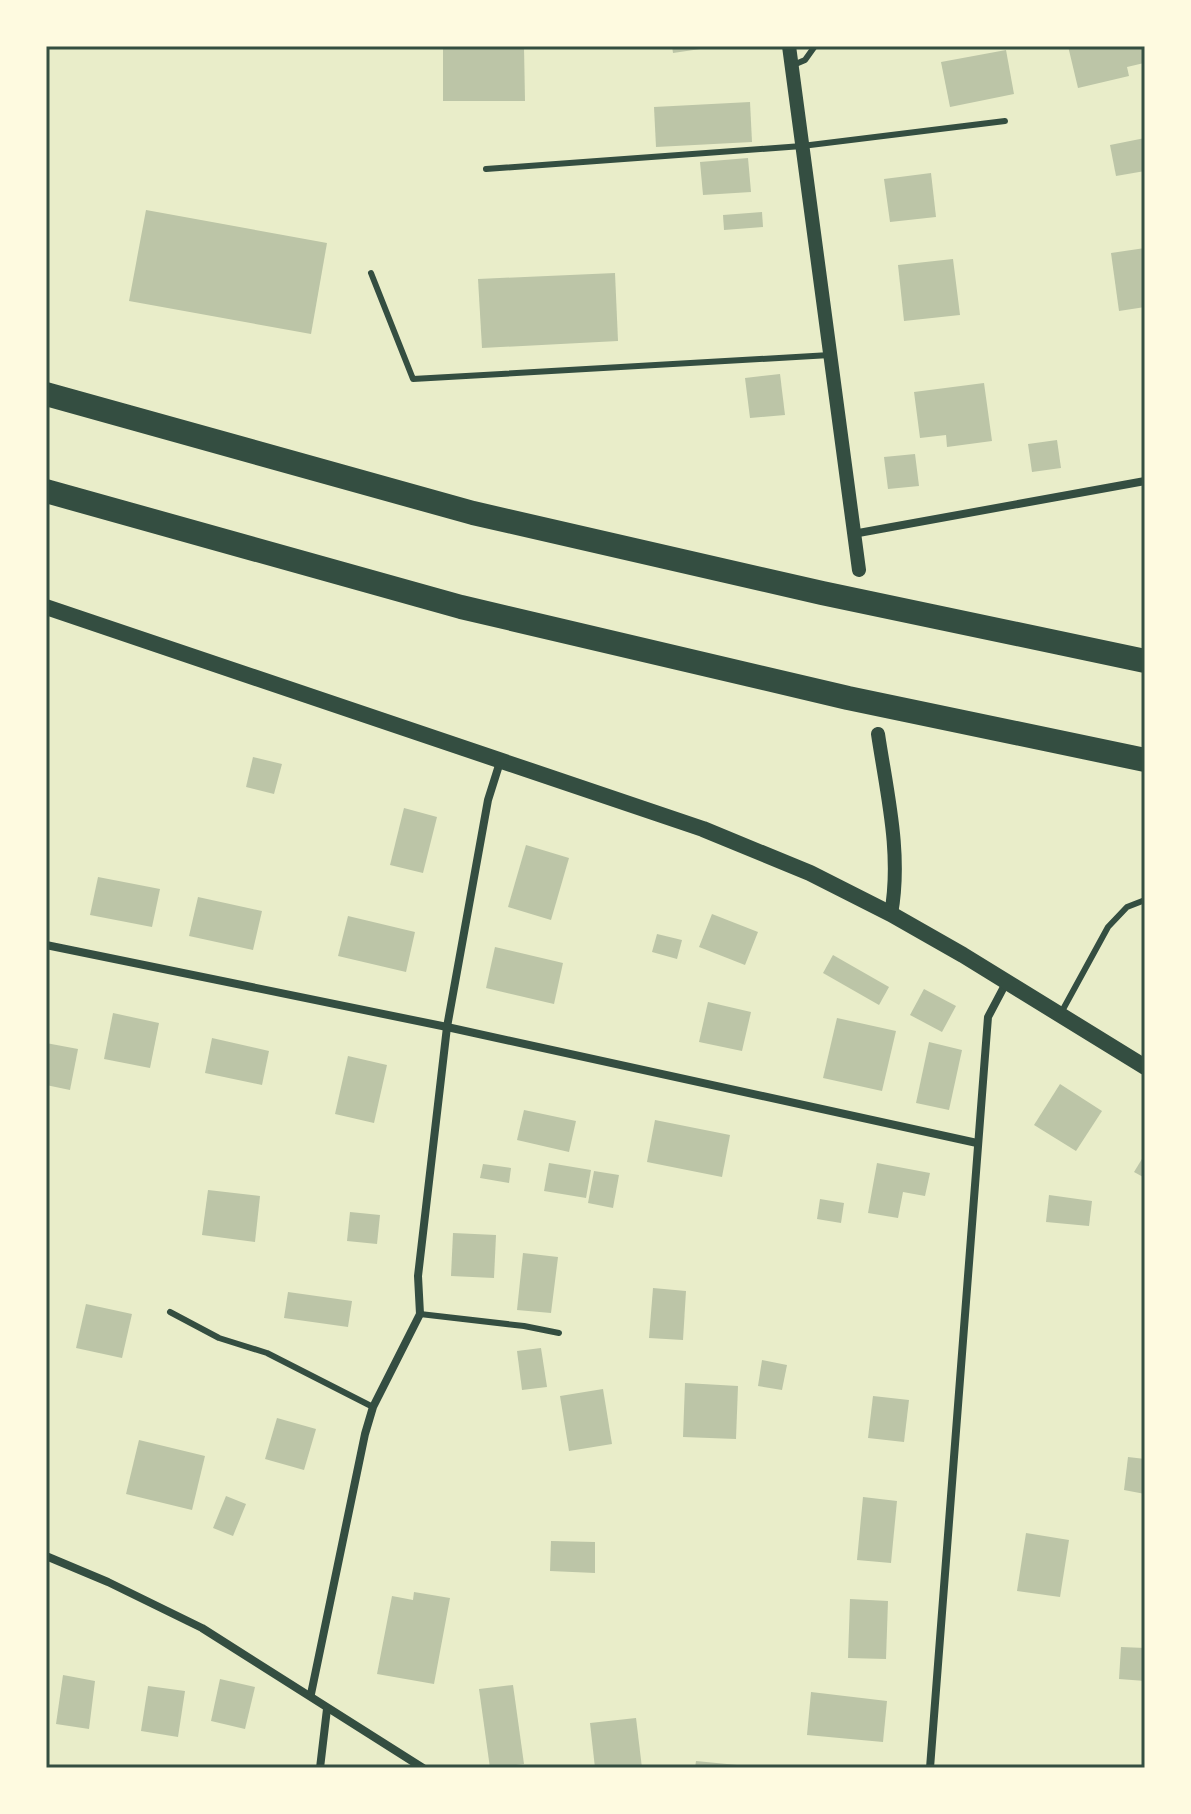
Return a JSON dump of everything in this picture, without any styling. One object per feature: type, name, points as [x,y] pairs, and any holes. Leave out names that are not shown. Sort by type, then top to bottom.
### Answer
[{"type":"highway","points":[[46,394],[473,513],[822,593],[1145,661]]},
{"type":"highway","points":[[46,491],[461,607],[848,698],[1145,760]]},
{"type":"main road","points":[[46,607],[703,829],[810,873],[891,914],[1145,1067]]},
{"type":"street","points":[[789,46],[859,570]]},
{"type":"street","points":[[853,534],[1145,481]]},
{"type":"street","points":[[878,734],[896,852],[891,914]]},
{"type":"street","points":[[311,1694],[365,1434],[373,1407],[420,1314],[418,1276],[447,1027],[488,800],[500,762]]},
{"type":"street","points":[[46,945],[447,1027],[977,1143]]},
{"type":"street","points":[[930,1768],[988,1017],[1006,983]]},
{"type":"street","points":[[46,1556],[202,1628],[311,1694],[327,1709],[423,1768]]},
{"type":"street","points":[[320,1768],[327,1709]]},
{"type":"lane","points":[[791,66],[805,60],[815,46]]},
{"type":"lane","points":[[486,169],[802,146],[1005,121]]},
{"type":"lane","points":[[371,273],[413,379],[830,355]]},
{"type":"lane","points":[[1060,1015],[1108,927],[1127,907],[1145,900]]},
{"type":"lane","points":[[170,1312],[219,1338],[267,1353],[373,1407]]},
{"type":"lane","points":[[420,1314],[559,1333]]},
{"type":"building","points":[[672,46],[707,46],[707,48],[673,53]]},
{"type":"building","points":[[1068,46],[1145,46],[1145,55],[1142,55],[1144,63],[1127,67],[1129,76],[1078,88]]},
{"type":"building","points":[[524,47],[525,101],[443,101],[443,48]]},
{"type":"building","points":[[1006,50],[1014,94],[950,107],[941,62]]},
{"type":"building","points":[[750,102],[752,142],[656,147],[654,107]]},
{"type":"building","points":[[1145,138],[1145,171],[1116,176],[1110,145]]},
{"type":"building","points":[[748,158],[751,192],[703,195],[700,162]]},
{"type":"building","points":[[931,173],[936,217],[890,222],[884,179]]},
{"type":"building","points":[[146,210],[327,243],[311,334],[129,301]]},
{"type":"building","points":[[762,212],[763,227],[724,230],[723,215]]},
{"type":"building","points":[[1145,248],[1145,307],[1119,311],[1111,253]]},
{"type":"building","points":[[953,259],[960,315],[904,321],[898,265]]},
{"type":"building","points":[[615,273],[618,341],[482,348],[478,279]]},
{"type":"building","points":[[780,374],[785,415],[750,418],[745,378]]},
{"type":"building","points":[[984,383],[992,441],[947,447],[946,435],[920,438],[914,392]]},
{"type":"building","points":[[1057,440],[1061,468],[1032,472],[1028,444]]},
{"type":"building","points":[[915,454],[919,486],[888,489],[884,457]]},
{"type":"building","points":[[253,757],[282,764],[274,794],[246,787]]},
{"type":"building","points":[[404,808],[437,817],[423,873],[390,865]]},
{"type":"building","points":[[526,845],[569,858],[551,920],[508,907]]},
{"type":"building","points":[[98,877],[160,889],[152,927],[90,915]]},
{"type":"building","points":[[198,897],[262,911],[253,950],[189,936]]},
{"type":"building","points":[[712,914],[758,932],[745,965],[699,947]]},
{"type":"building","points":[[348,916],[415,932],[406,972],[338,956]]},
{"type":"building","points":[[657,934],[682,940],[677,959],[652,952]]},
{"type":"building","points":[[495,947],[563,963],[554,1004],[486,988]]},
{"type":"building","points":[[833,955],[889,987],[879,1005],[823,973]]},
{"type":"building","points":[[924,989],[956,1006],[942,1032],[910,1015]]},
{"type":"building","points":[[708,1002],[751,1012],[742,1051],[699,1042]]},
{"type":"building","points":[[113,1013],[159,1023],[150,1068],[104,1059]]},
{"type":"building","points":[[837,1018],[896,1031],[882,1091],[823,1078]]},
{"type":"building","points":[[212,1038],[269,1051],[262,1085],[205,1073]]},
{"type":"building","points":[[929,1042],[962,1050],[949,1110],[916,1103]]},
{"type":"building","points":[[46,1043],[78,1049],[70,1090],[46,1085]]},
{"type":"building","points":[[348,1056],[387,1065],[374,1123],[335,1114]]},
{"type":"building","points":[[1060,1084],[1102,1111],[1076,1151],[1034,1125]]},
{"type":"building","points":[[524,1110],[576,1121],[569,1152],[517,1140]]},
{"type":"building","points":[[655,1120],[730,1135],[722,1177],[647,1162]]},
{"type":"building","points":[[1145,1154],[1145,1178],[1134,1172]]},
{"type":"building","points":[[549,1163],[591,1170],[586,1198],[544,1191]]},
{"type":"building","points":[[877,1163],[930,1173],[925,1196],[903,1192],[898,1218],[868,1213]]},
{"type":"building","points":[[483,1164],[511,1168],[509,1183],[480,1178]]},
{"type":"building","points":[[594,1171],[619,1175],[613,1208],[588,1203]]},
{"type":"building","points":[[208,1190],[260,1196],[255,1242],[202,1235]]},
{"type":"building","points":[[1049,1195],[1092,1201],[1089,1226],[1046,1222]]},
{"type":"building","points":[[820,1199],[844,1203],[841,1223],[817,1219]]},
{"type":"building","points":[[350,1212],[380,1215],[377,1244],[347,1241]]},
{"type":"building","points":[[453,1233],[496,1235],[494,1278],[451,1276]]},
{"type":"building","points":[[523,1253],[558,1257],[551,1313],[517,1310]]},
{"type":"building","points":[[653,1288],[686,1291],[683,1340],[649,1338]]},
{"type":"building","points":[[288,1292],[352,1301],[348,1327],[284,1318]]},
{"type":"building","points":[[86,1304],[132,1314],[122,1358],[76,1348]]},
{"type":"building","points":[[541,1348],[547,1387],[522,1390],[517,1351]]},
{"type":"building","points":[[762,1360],[787,1365],[782,1390],[758,1386]]},
{"type":"building","points":[[685,1383],[738,1386],[736,1439],[683,1437]]},
{"type":"building","points":[[603,1389],[612,1444],[569,1451],[560,1396]]},
{"type":"building","points":[[873,1396],[909,1400],[904,1442],[868,1438]]},
{"type":"building","points":[[277,1418],[316,1429],[304,1470],[265,1459]]},
{"type":"building","points":[[139,1440],[205,1456],[192,1510],[126,1494]]},
{"type":"building","points":[[1128,1457],[1145,1459],[1145,1494],[1124,1490]]},
{"type":"building","points":[[226,1496],[246,1504],[233,1536],[213,1528]]},
{"type":"building","points":[[863,1497],[897,1501],[891,1563],[857,1560]]},
{"type":"building","points":[[1026,1533],[1069,1540],[1060,1597],[1017,1591]]},
{"type":"building","points":[[551,1541],[595,1542],[595,1573],[550,1571]]},
{"type":"building","points":[[414,1592],[450,1598],[434,1684],[377,1674],[392,1596],[413,1600]]},
{"type":"building","points":[[850,1599],[888,1601],[886,1659],[848,1658]]},
{"type":"building","points":[[1121,1647],[1145,1648],[1145,1681],[1119,1679]]},
{"type":"building","points":[[63,1675],[95,1681],[89,1729],[56,1724]]},
{"type":"building","points":[[220,1679],[255,1687],[245,1729],[211,1721]]},
{"type":"building","points":[[513,1685],[524,1764],[490,1768],[479,1689]]},
{"type":"building","points":[[148,1686],[185,1691],[178,1737],[141,1731]]},
{"type":"building","points":[[811,1692],[887,1701],[883,1742],[807,1735]]},
{"type":"building","points":[[636,1718],[642,1768],[595,1768],[590,1723]]},
{"type":"building","points":[[696,1761],[737,1765],[736,1768],[695,1768]]}]
